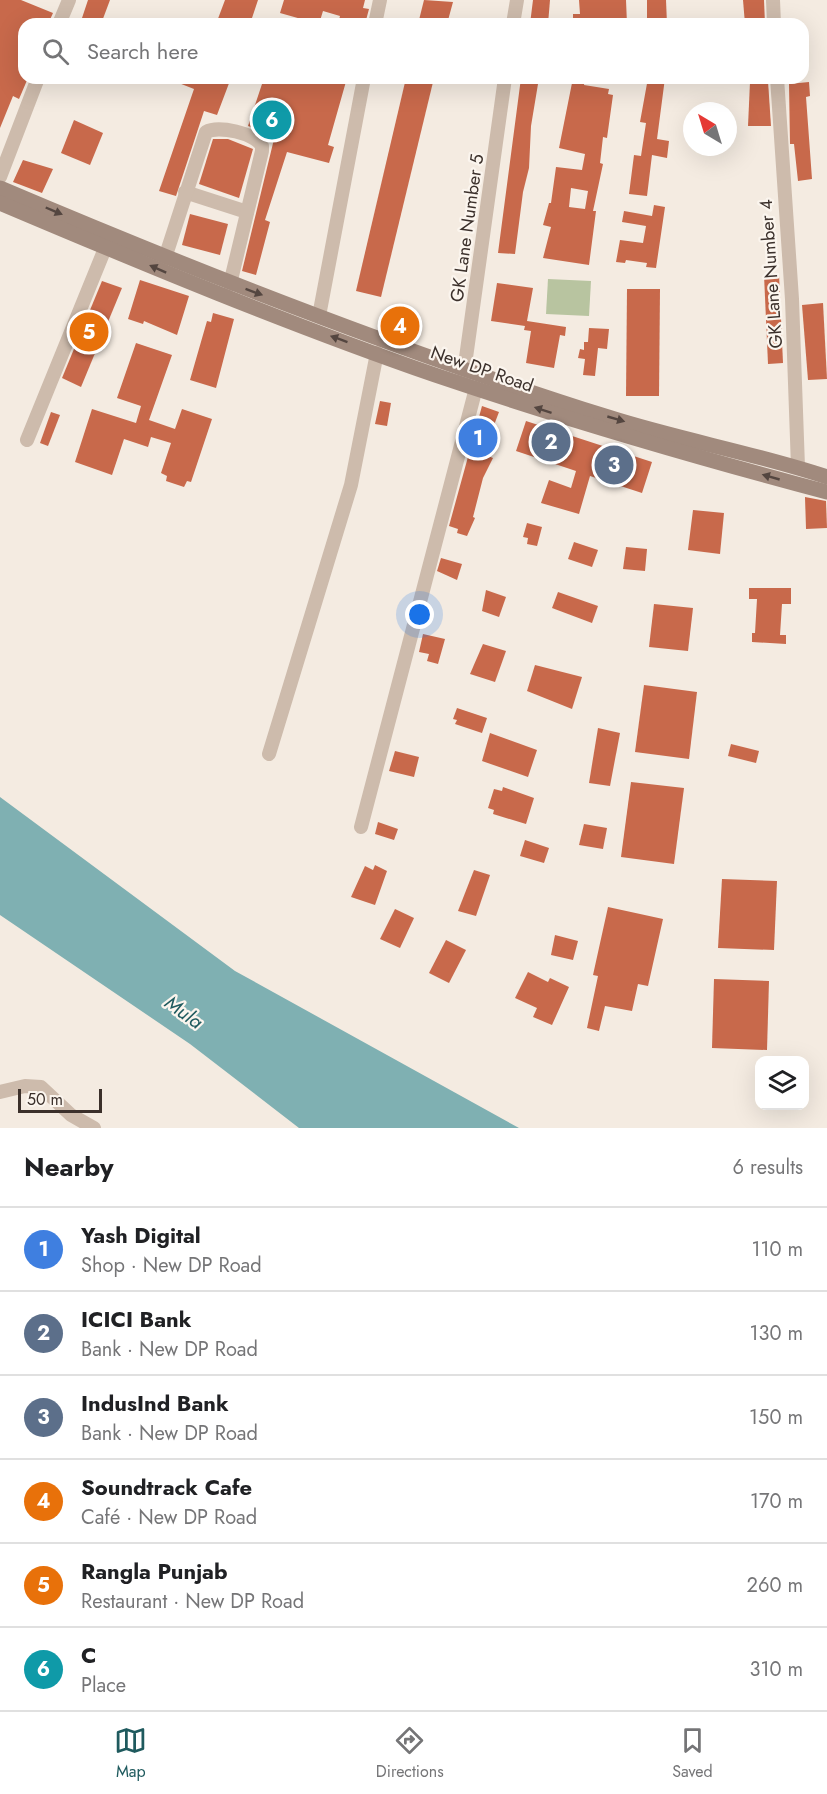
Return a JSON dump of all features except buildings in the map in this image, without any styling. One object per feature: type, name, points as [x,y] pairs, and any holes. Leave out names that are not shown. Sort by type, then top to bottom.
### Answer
[{"type":"main road","name":"New DP Road","points":[[0,188],[165,258],[318,316],[467,380],[616,434],[827,492]]},
{"type":"main road","name":"New DP Road","points":[[0,203],[208,290],[377,353],[467,380],[723,450],[798,467],[827,477]]},
{"type":"street","points":[[62,18],[69,0]]},
{"type":"street","points":[[376,18],[380,0]]},
{"type":"street","points":[[514,18],[517,0]]},
{"type":"street","points":[[773,0],[774,18]]},
{"type":"street","points":[[0,177],[36,84]]},
{"type":"street","points":[[318,316],[363,84]]},
{"type":"street","name":"GK Lane Number 5","points":[[360,827],[467,380],[504,84]]},
{"type":"street","name":"GK Lane Number 4","points":[[777,84],[792,299],[798,467]]},
{"type":"street","points":[[165,258],[206,132],[218,129],[255,138],[262,146],[262,151],[230,284]]},
{"type":"street","points":[[185,192],[247,212]]},
{"type":"street","points":[[27,440],[106,246]]},
{"type":"street","points":[[269,754],[351,485],[377,353]]},
{"type":"street","points":[[0,1092],[25,1086],[41,1087],[71,1115],[94,1128]]},
{"type":"green space","points":[[548,279],[591,281],[589,316],[546,314]]},
{"type":"water","name":"Mula","points":[[0,797],[235,971],[519,1128],[299,1128],[190,1044],[0,915]]},
{"type":"place","name":"C","points":[[272,120]]},
{"type":"place","name":"Soundtrack Cafe","points":[[400,326]]},
{"type":"place","name":"Rangla Punjab","points":[[89,332]]},
{"type":"place","name":"Yash Digital","points":[[478,438]]},
{"type":"place","name":"ICICI Bank","points":[[551,442]]},
{"type":"place","name":"IndusInd Bank","points":[[614,465]]}]
